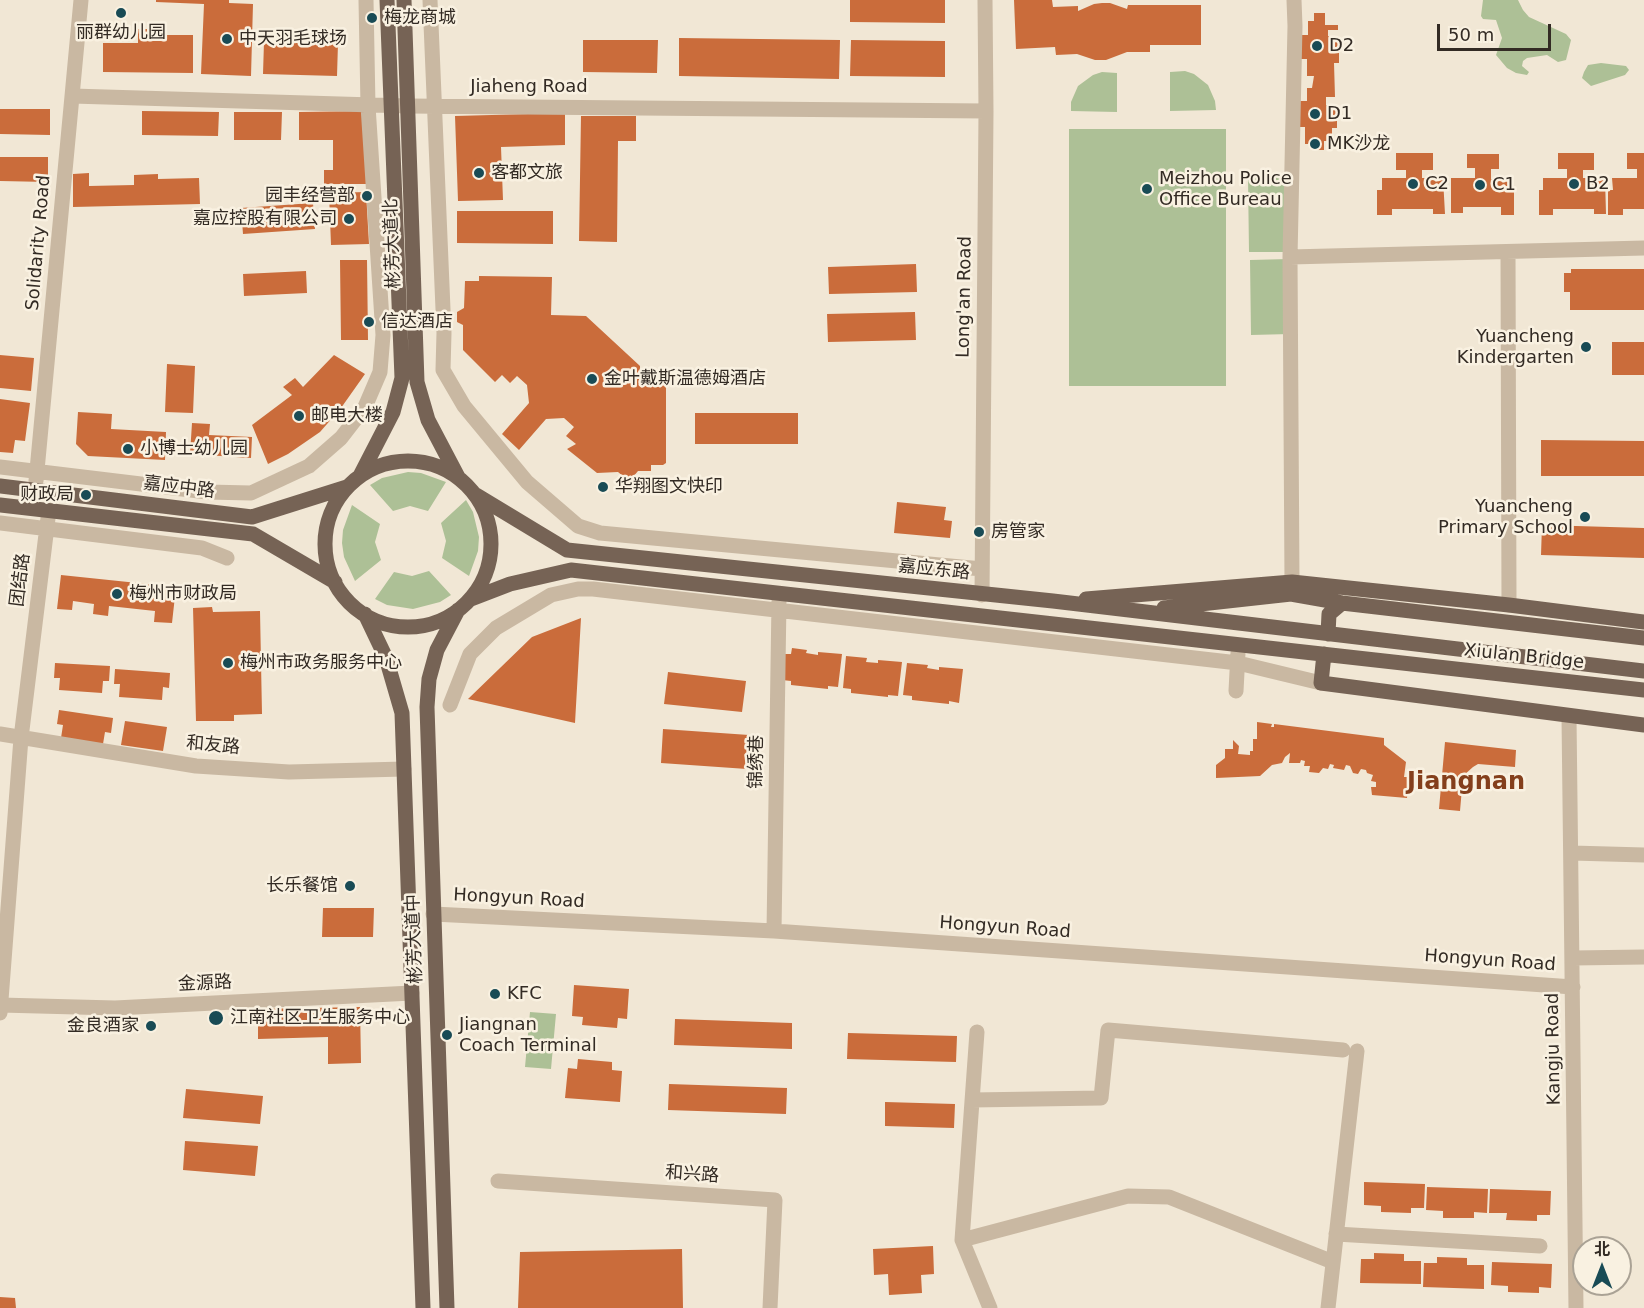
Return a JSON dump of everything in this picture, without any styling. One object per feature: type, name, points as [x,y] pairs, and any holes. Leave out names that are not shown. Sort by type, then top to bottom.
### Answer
[{"type":"main road","name":"彬芳大道北","points":[[354,481],[393,412],[402,378],[387,0]]},
{"type":"main road","name":"彬芳大道北","points":[[404,0],[417,382],[428,420],[459,478]]},
{"type":"main road","points":[[402,461],[432,464],[459,478],[476,495],[489,521],[492,537],[491,554],[484,578],[471,599],[444,619],[411,626],[378,621],[353,606],[335,582],[327,562],[325,540],[332,511],[354,481],[373,469],[402,461]]},
{"type":"main road","name":"嘉应中路","points":[[0,486],[252,517],[354,481]]},
{"type":"main road","name":"嘉应东路","points":[[476,495],[567,550],[1053,601],[1402,643]]},
{"type":"main road","name":"嘉应中路","points":[[0,505],[253,534],[335,582]]},
{"type":"main road","points":[[471,599],[510,584],[571,570],[1323,654],[1321,683],[1644,725]]},
{"type":"main road","points":[[1053,601],[1292,582],[1509,604],[1644,622]]},
{"type":"main road","points":[[1138,611],[1291,594],[1342,603],[1644,638]]},
{"type":"main road","points":[[1328,634],[1329,614],[1342,603]]},
{"type":"main road","name":"彬芳大道中","points":[[447,1308],[427,707],[429,679],[437,650],[458,610]]},
{"type":"main road","name":"彬芳大道中","points":[[365,614],[386,658],[402,713],[423,1308]]},
{"type":"main road","name":"Xiulan Bridge","points":[[1402,643],[1637,671]]},
{"type":"main road","name":"Xiulan Bridge","points":[[1323,654],[1636,689]]},
{"type":"street","name":"Solidarity Road","points":[[35,490],[81,0]]},
{"type":"street","points":[[0,468],[207,492],[251,493],[309,466],[341,438],[365,407],[380,372],[383,345],[368,106],[366,0]]},
{"type":"street","points":[[430,0],[444,333],[443,370],[464,406],[527,482],[578,526],[600,533],[982,569]]},
{"type":"street","name":"Long'an Road","points":[[982,595],[986,111],[984,0]]},
{"type":"street","points":[[1292,582],[1290,257],[1296,26],[1294,0]]},
{"type":"street","name":"Jiaheng Road","points":[[72,96],[368,106],[986,111]]},
{"type":"street","points":[[1290,257],[1644,249]]},
{"type":"street","points":[[1508,252],[1509,604]]},
{"type":"street","name":"团结路","points":[[0,1013],[21,738],[49,510]]},
{"type":"street","points":[[0,523],[202,548],[227,558]]},
{"type":"street","points":[[450,705],[470,654],[496,628],[551,596],[578,589],[1238,663],[1321,683]]},
{"type":"street","name":"锦绣巷","points":[[774,931],[779,594]]},
{"type":"street","points":[[1236,692],[1239,644]]},
{"type":"street","name":"Kangju Road","points":[[1569,717],[1576,1308]]},
{"type":"street","name":"和友路","points":[[0,734],[196,766],[289,772],[404,769]]},
{"type":"street","points":[[1572,853],[1644,855]]},
{"type":"street","name":"Hongyun Road","points":[[433,914],[774,931],[1573,987]]},
{"type":"street","points":[[1573,958],[1644,957]]},
{"type":"street","name":"金源路","points":[[0,1005],[115,1008],[412,993]]},
{"type":"street","points":[[972,1100],[1101,1098],[1108,1030],[1350,1050],[1334,1262],[1328,1308]]},
{"type":"street","points":[[977,1032],[962,1240],[990,1308]]},
{"type":"street","name":"和兴路","points":[[498,1181],[775,1200],[770,1308]]},
{"type":"street","points":[[962,1240],[1128,1196],[1168,1197],[1334,1262]]},
{"type":"street","points":[[1336,1234],[1540,1246]]},
{"type":"green space","points":[[1483,0],[1518,0],[1529,17],[1566,34],[1571,40],[1566,60],[1558,62],[1547,55],[1527,58],[1523,61],[1522,66],[1529,72],[1527,75],[1507,68],[1496,55],[1502,38],[1496,20],[1483,19],[1481,16]]},
{"type":"green space","points":[[1601,63],[1626,66],[1629,70],[1625,75],[1591,86],[1582,78],[1584,72],[1588,65]]},
{"type":"green space","points":[[1185,71],[1194,74],[1208,85],[1216,110],[1170,111],[1170,72]]},
{"type":"green space","points":[[1102,72],[1117,73],[1117,112],[1071,111],[1071,102],[1078,86],[1093,75]]},
{"type":"green space","points":[[1069,129],[1226,129],[1226,386],[1069,386]]},
{"type":"green space","points":[[1286,177],[1288,252],[1249,252],[1248,178]]},
{"type":"green space","points":[[1289,259],[1290,334],[1251,335],[1250,260]]},
{"type":"green space","points":[[408,472],[421,473],[446,482],[428,511],[410,506],[393,511],[370,485],[382,478]]},
{"type":"green space","points":[[466,500],[473,512],[479,537],[478,551],[469,576],[442,558],[446,541],[441,523]]},
{"type":"green space","points":[[352,505],[380,524],[375,542],[381,560],[355,581],[344,557],[342,543],[343,530]]},
{"type":"green space","points":[[429,571],[451,595],[440,602],[413,609],[387,605],[375,599],[394,572],[412,576]]},
{"type":"green space","points":[[530,1012],[556,1014],[551,1069],[525,1067]]},
{"type":"building","name":"中天羽毛球场","points":[[156,0],[229,0],[229,3],[253,4],[251,76],[201,74],[204,4],[156,2]]},
{"type":"building","points":[[850,0],[945,0],[945,23],[850,22]]},
{"type":"building","points":[[1014,0],[1052,0],[1053,7],[1078,6],[1078,11],[1102,3],[1110,3],[1127,9],[1128,5],[1201,5],[1201,45],[1150,45],[1150,52],[1127,52],[1106,60],[1095,60],[1077,54],[1056,55],[1055,47],[1016,49]]},
{"type":"building","points":[[1314,13],[1325,13],[1325,25],[1338,25],[1338,30],[1328,30],[1328,36],[1339,36],[1339,63],[1334,63],[1335,97],[1326,97],[1326,105],[1337,105],[1337,128],[1332,128],[1332,141],[1324,141],[1324,150],[1312,150],[1312,144],[1305,144],[1305,127],[1298,127],[1300,101],[1307,101],[1307,88],[1312,88],[1314,76],[1307,76],[1307,59],[1300,59],[1301,35],[1308,35],[1308,21],[1314,21]]},
{"type":"building","points":[[138,29],[148,29],[151,35],[193,35],[193,73],[103,72],[103,43],[138,43]]},
{"type":"building","points":[[679,38],[840,40],[839,79],[679,76]]},
{"type":"building","points":[[583,40],[658,40],[657,73],[583,72]]},
{"type":"building","points":[[851,40],[945,41],[945,77],[850,76]]},
{"type":"building","points":[[264,42],[338,43],[337,76],[263,74]]},
{"type":"building","points":[[0,109],[50,109],[50,135],[0,134]]},
{"type":"building","points":[[142,111],[219,112],[218,136],[142,135]]},
{"type":"building","points":[[367,111],[367,184],[324,184],[324,170],[333,170],[333,140],[299,140],[299,112]]},
{"type":"building","points":[[234,112],[282,112],[281,140],[234,140]]},
{"type":"building","name":"客都文旅","points":[[565,113],[565,145],[501,147],[503,200],[458,201],[455,116]]},
{"type":"building","points":[[581,116],[636,116],[636,141],[618,141],[617,242],[579,241]]},
{"type":"building","name":"C2","points":[[1396,153],[1433,153],[1433,170],[1422,170],[1422,178],[1443,178],[1445,214],[1433,214],[1433,209],[1392,209],[1392,215],[1377,215],[1377,190],[1382,190],[1382,178],[1406,178],[1406,170],[1396,170]]},
{"type":"building","name":"B2","points":[[1558,153],[1594,153],[1594,170],[1583,170],[1583,178],[1605,178],[1606,214],[1594,214],[1594,209],[1553,209],[1553,215],[1539,215],[1539,190],[1543,190],[1543,178],[1567,178],[1567,169],[1558,169]]},
{"type":"building","points":[[1627,153],[1644,153],[1644,209],[1623,209],[1623,215],[1608,215],[1608,190],[1613,190],[1612,178],[1637,178],[1637,169],[1627,169]]},
{"type":"building","name":"C1","points":[[1467,154],[1499,154],[1499,169],[1491,169],[1491,179],[1509,179],[1509,190],[1514,190],[1514,215],[1501,215],[1501,207],[1463,207],[1463,213],[1451,213],[1451,178],[1475,178],[1475,168],[1467,168]]},
{"type":"building","points":[[0,157],[48,157],[48,182],[0,181]]},
{"type":"building","points":[[89,173],[89,186],[134,185],[134,175],[158,174],[158,179],[199,178],[200,204],[73,207],[73,174]]},
{"type":"building","name":"嘉应控股有限公司","points":[[366,192],[369,244],[331,245],[329,193]]},
{"type":"building","points":[[313,203],[315,229],[243,234],[241,208]]},
{"type":"building","points":[[457,211],[553,211],[553,244],[457,243]]},
{"type":"building","points":[[340,260],[367,260],[368,340],[341,340]]},
{"type":"building","points":[[916,264],[917,292],[829,294],[828,267]]},
{"type":"building","points":[[1571,269],[1644,269],[1644,310],[1570,310],[1570,292],[1564,292],[1564,273],[1571,273]]},
{"type":"building","points":[[306,271],[307,293],[244,296],[243,274]]},
{"type":"building","name":"金叶戴斯温德姆酒店","points":[[479,276],[552,277],[551,315],[586,316],[640,366],[640,376],[661,376],[666,381],[666,463],[651,465],[651,471],[638,471],[633,477],[624,477],[618,472],[597,473],[567,449],[576,444],[566,436],[574,427],[564,418],[546,419],[519,450],[502,434],[529,403],[527,385],[517,376],[510,383],[502,375],[495,382],[463,350],[463,325],[457,322],[457,312],[464,308],[465,281],[479,281]]},
{"type":"building","points":[[915,312],[916,340],[828,342],[827,314]]},
{"type":"building","points":[[1612,342],[1644,342],[1644,375],[1612,375]]},
{"type":"building","points":[[0,355],[34,358],[31,391],[0,388]]},
{"type":"building","name":"邮电大楼","points":[[334,355],[365,374],[341,408],[320,432],[288,454],[268,464],[252,425],[292,395],[283,387],[295,378],[303,387]]},
{"type":"building","points":[[167,364],[195,366],[193,413],[165,412]]},
{"type":"building","points":[[0,399],[30,403],[25,441],[15,440],[13,453],[0,452]]},
{"type":"building","points":[[78,412],[112,414],[111,429],[166,432],[165,460],[88,456],[76,444]]},
{"type":"building","points":[[695,413],[798,413],[798,444],[695,444]]},
{"type":"building","points":[[192,423],[210,424],[209,435],[252,437],[251,458],[190,454]]},
{"type":"building","points":[[1541,440],[1644,441],[1644,476],[1541,476]]},
{"type":"building","points":[[897,502],[946,507],[944,520],[952,521],[950,538],[894,533]]},
{"type":"building","points":[[1542,525],[1644,528],[1644,558],[1541,555]]},
{"type":"building","name":"梅州市财政局","points":[[61,575],[176,587],[172,623],[154,622],[155,611],[109,606],[108,616],[93,614],[94,604],[73,601],[72,610],[57,609]]},
{"type":"building","name":"梅州市政务服务中心","points":[[212,607],[213,612],[260,611],[262,714],[234,715],[234,721],[196,721],[193,608]]},
{"type":"building","points":[[581,618],[575,723],[468,699],[532,637]]},
{"type":"building","points":[[792,648],[807,650],[806,653],[818,655],[818,652],[842,654],[838,687],[828,686],[828,689],[791,685],[791,681],[782,680],[785,654],[791,654]]},
{"type":"building","points":[[846,656],[867,658],[866,662],[878,663],[878,660],[902,662],[898,696],[851,693],[851,689],[843,688]]},
{"type":"building","points":[[55,663],[110,666],[109,681],[103,681],[102,693],[59,690],[60,678],[54,678]]},
{"type":"building","points":[[907,663],[928,665],[927,668],[939,670],[939,667],[963,669],[959,703],[912,700],[912,696],[903,695]]},
{"type":"building","points":[[115,669],[170,673],[169,688],[163,687],[162,700],[119,697],[120,684],[114,684]]},
{"type":"building","points":[[668,672],[746,681],[742,712],[664,704]]},
{"type":"building","points":[[59,710],[113,718],[111,733],[105,732],[103,744],[61,738],[63,725],[57,724]]},
{"type":"building","points":[[125,721],[167,727],[163,751],[121,745]]},
{"type":"building","points":[[1257,722],[1272,724],[1271,727],[1274,727],[1274,724],[1384,738],[1384,745],[1406,762],[1404,777],[1409,777],[1407,798],[1372,795],[1371,787],[1376,787],[1376,782],[1371,781],[1373,775],[1367,773],[1366,770],[1361,769],[1358,774],[1353,773],[1350,766],[1346,765],[1344,770],[1333,768],[1334,765],[1330,764],[1328,769],[1323,768],[1319,773],[1309,772],[1310,766],[1304,766],[1305,761],[1289,763],[1290,753],[1282,763],[1272,765],[1260,776],[1216,778],[1216,765],[1225,758],[1225,749],[1233,749],[1233,740],[1239,746],[1238,754],[1250,755],[1250,751],[1253,751],[1253,739],[1257,739]]},
{"type":"building","points":[[663,729],[749,735],[747,769],[661,763]]},
{"type":"building","points":[[1445,742],[1516,750],[1515,767],[1478,764],[1463,776],[1460,811],[1439,809]]},
{"type":"building","points":[[323,908],[374,908],[373,937],[322,937]]},
{"type":"building","points":[[574,985],[629,989],[627,1019],[618,1018],[617,1028],[582,1025],[583,1017],[572,1016]]},
{"type":"building","points":[[360,1007],[361,1063],[328,1064],[328,1037],[258,1039],[258,1009]]},
{"type":"building","points":[[675,1019],[792,1023],[792,1049],[674,1045]]},
{"type":"building","points":[[848,1033],[957,1036],[956,1062],[847,1059]]},
{"type":"building","points":[[578,1059],[612,1062],[612,1070],[622,1071],[620,1102],[565,1098],[568,1068],[577,1069]]},
{"type":"building","points":[[669,1084],[787,1088],[786,1114],[668,1110]]},
{"type":"building","points":[[186,1089],[263,1096],[260,1124],[183,1118]]},
{"type":"building","points":[[885,1102],[955,1104],[954,1128],[885,1126]]},
{"type":"building","points":[[185,1141],[258,1146],[255,1176],[183,1170]]},
{"type":"building","points":[[1364,1182],[1425,1184],[1424,1208],[1411,1208],[1411,1213],[1381,1212],[1381,1206],[1364,1205]]},
{"type":"building","points":[[1427,1187],[1488,1189],[1487,1213],[1474,1212],[1474,1218],[1443,1218],[1443,1211],[1426,1210]]},
{"type":"building","points":[[1490,1189],[1551,1191],[1550,1215],[1537,1215],[1537,1221],[1506,1220],[1507,1213],[1489,1213]]},
{"type":"building","points":[[933,1246],[934,1274],[921,1275],[922,1293],[889,1295],[888,1274],[874,1275],[873,1249]]},
{"type":"building","points":[[682,1249],[683,1308],[518,1308],[520,1252]]},
{"type":"building","points":[[1374,1253],[1404,1254],[1404,1261],[1421,1261],[1421,1284],[1360,1283],[1361,1259],[1374,1259]]},
{"type":"building","points":[[1437,1257],[1467,1258],[1467,1265],[1484,1265],[1484,1289],[1423,1287],[1424,1263],[1437,1263]]},
{"type":"building","points":[[1492,1262],[1552,1264],[1551,1288],[1539,1287],[1539,1293],[1508,1292],[1508,1286],[1491,1285]]},
{"type":"building","points":[[0,1297],[15,1298],[16,1308],[0,1308]]},
{"type":"place","name":"丽群幼儿园","points":[[121,13]]},
{"type":"place","name":"梅龙商城","points":[[372,18]]},
{"type":"place","name":"中天羽毛球场","points":[[227,39]]},
{"type":"place","name":"D2","points":[[1317,46]]},
{"type":"place","name":"D1","points":[[1315,114]]},
{"type":"place","name":"MK沙龙","points":[[1315,144]]},
{"type":"place","name":"客都文旅","points":[[479,173]]},
{"type":"place","name":"C2","points":[[1413,184]]},
{"type":"place","name":"B2","points":[[1574,184]]},
{"type":"place","name":"C1","points":[[1480,185]]},
{"type":"place","name":"Meizhou Police Office Bureau","points":[[1147,189]]},
{"type":"place","name":"园丰经营部","points":[[367,196]]},
{"type":"place","name":"嘉应控股有限公司","points":[[349,219]]},
{"type":"place","name":"信达酒店","points":[[369,322]]},
{"type":"place","name":"Yuancheng Kindergarten","points":[[1586,347]]},
{"type":"place","name":"金叶戴斯温德姆酒店","points":[[592,379]]},
{"type":"place","name":"邮电大楼","points":[[299,416]]},
{"type":"place","name":"小博士幼儿园","points":[[128,449]]},
{"type":"place","name":"华翔图文快印","points":[[603,487]]},
{"type":"place","name":"财政局","points":[[86,495]]},
{"type":"place","name":"Yuancheng Primary School","points":[[1585,517]]},
{"type":"place","name":"房管家","points":[[979,532]]},
{"type":"place","name":"梅州市财政局","points":[[117,594]]},
{"type":"place","name":"梅州市政务服务中心","points":[[228,663]]},
{"type":"place","name":"长乐餐馆","points":[[350,886]]},
{"type":"place","name":"KFC","points":[[495,994]]},
{"type":"place","name":"江南社区卫生服务中心","points":[[216,1018]]},
{"type":"place","name":"金良酒家","points":[[151,1026]]},
{"type":"place","name":"Jiangnan Coach Terminal","points":[[447,1035]]},
{"type":"district","name":"Jiangnan","points":[[1466,783]]}]
